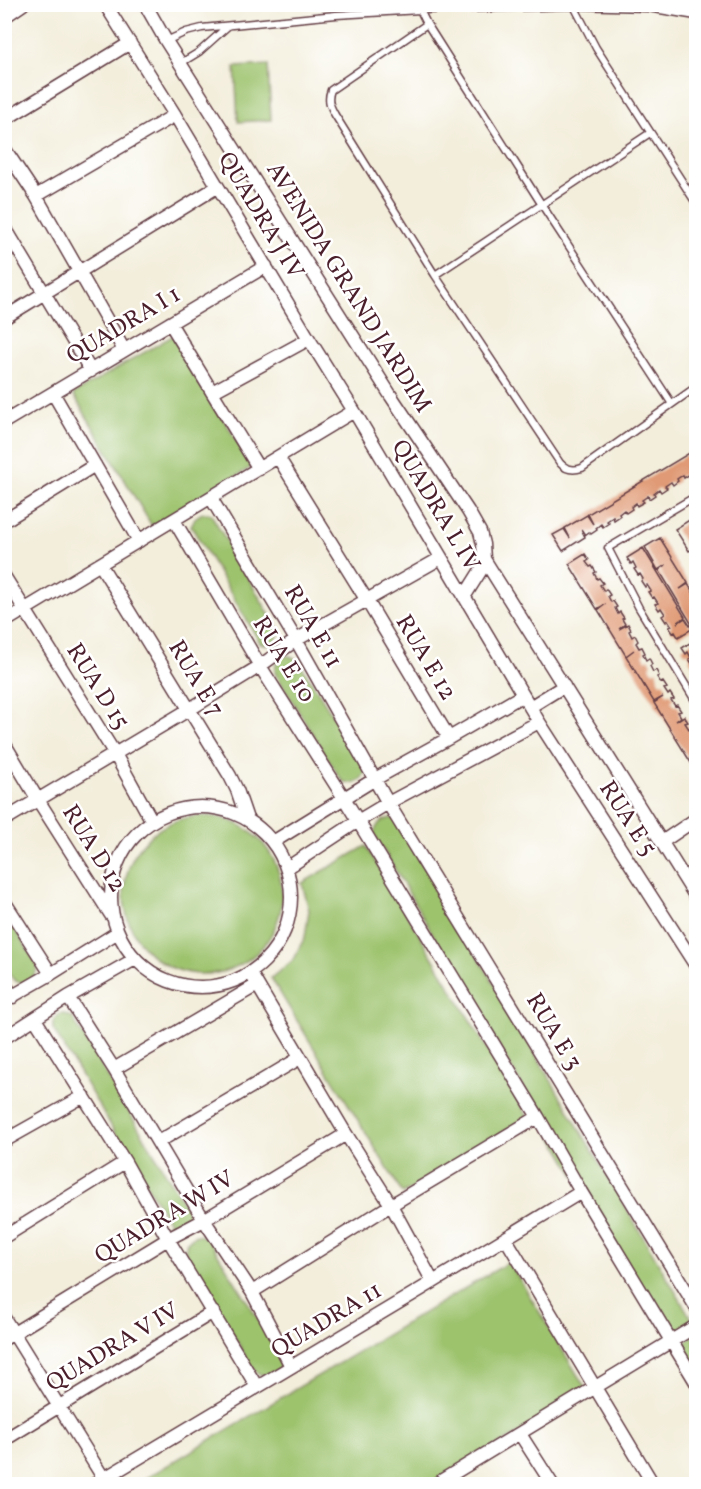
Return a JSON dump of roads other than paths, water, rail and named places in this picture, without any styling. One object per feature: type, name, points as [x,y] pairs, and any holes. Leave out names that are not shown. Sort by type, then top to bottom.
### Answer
[{"type":"street","points":[[4,16],[23,4]]},
{"type":"street","name":"QUADRA J IV","points":[[105,4],[176,115],[309,339]]},
{"type":"street","name":"AVENIDA GRAND JARDIM","points":[[145,4],[166,41],[385,386],[468,511],[480,532],[484,559]]},
{"type":"street","points":[[4,120],[130,43]]},
{"type":"street","points":[[36,196],[176,115]]},
{"type":"street","points":[[4,148],[36,196],[124,350]]},
{"type":"street","points":[[4,318],[217,187]]},
{"type":"street","points":[[4,226],[91,371]]},
{"type":"street","name":"QUADRA I 1","points":[[4,422],[266,266]]},
{"type":"street","points":[[170,323],[259,468]]},
{"type":"street","points":[[212,392],[309,339]]},
{"type":"street","name":"QUADRA L IV","points":[[309,339],[523,695]]},
{"type":"street","points":[[53,393],[139,541]]},
{"type":"street","points":[[4,622],[354,411]]},
{"type":"street","name":"RUA E 12","points":[[278,457],[449,738]]},
{"type":"street","points":[[4,521],[95,465]]},
{"type":"street","name":"RUA E 11","points":[[211,498],[296,640],[375,779]]},
{"type":"street","name":"RUA E 10","points":[[174,520],[260,666],[344,798],[538,1117],[696,1382]]},
{"type":"street","points":[[4,820],[260,666],[296,640],[441,558]]},
{"type":"street","points":[[464,597],[481,570],[484,559]]},
{"type":"street","points":[[484,559],[696,897]]},
{"type":"street","name":"RUA E 7","points":[[100,564],[230,776],[247,819]]},
{"type":"street","name":"RUA D 15","points":[[4,576],[115,754],[152,821]]},
{"type":"street","points":[[530,707],[564,686]]},
{"type":"street","points":[[273,842],[375,779],[523,695]]},
{"type":"street","name":"RUA E 5","points":[[523,695],[696,966]]},
{"type":"street","points":[[287,868],[388,803],[539,722]]},
{"type":"street","name":"RUA D 12","points":[[4,743],[116,926]]},
{"type":"street","name":"RUA E 3","points":[[375,779],[696,1307]]},
{"type":"street","points":[[114,1068],[254,980],[263,963],[279,942],[289,919],[292,893],[287,868],[273,842],[247,819],[216,808],[194,808],[182,809],[152,821],[130,840],[116,864],[110,892],[116,926],[125,946],[135,959],[150,971],[185,986],[205,987],[254,980]]},
{"type":"street","points":[[662,842],[696,819]]},
{"type":"street","points":[[4,901],[51,974]]},
{"type":"street","points":[[4,984],[9,999],[51,974],[116,926]]},
{"type":"street","points":[[4,1038],[68,997],[135,959]]},
{"type":"street","points":[[254,980],[391,1205],[433,1282]]},
{"type":"street","points":[[68,997],[114,1068],[204,1220],[252,1292],[291,1366]]},
{"type":"street","points":[[34,1019],[125,1162],[168,1239],[257,1386]]},
{"type":"street","points":[[158,1142],[300,1058]]},
{"type":"street","points":[[4,1141],[84,1096]]},
{"type":"street","points":[[252,1292],[538,1117]]},
{"type":"street","name":"QUADRA W IV","points":[[9,1336],[346,1134]]},
{"type":"street","points":[[4,1237],[125,1162]]},
{"type":"street","name":"QUADRA 11","points":[[99,1482],[581,1192]]},
{"type":"street","points":[[506,1239],[653,1485]]},
{"type":"street","name":"QUADRA V IV","points":[[4,1440],[213,1312]]},
{"type":"street","points":[[4,1318],[9,1336],[59,1406],[99,1482]]},
{"type":"street","points":[[444,1482],[696,1326]]},
{"type":"street","points":[[520,1434],[552,1485]]},
{"type":"lane","points":[[166,41],[202,28],[336,15],[420,10],[574,6],[648,8],[696,16]]},
{"type":"lane","points":[[574,6],[596,48],[696,202]]},
{"type":"lane","points":[[420,10],[542,205],[672,404]]},
{"type":"lane","points":[[427,24],[331,90],[329,104],[435,275],[560,463],[569,470],[582,468],[696,387]]},
{"type":"lane","points":[[181,63],[229,25]]},
{"type":"lane","points":[[435,275],[650,133]]},
{"type":"lane","points":[[696,496],[608,548],[639,608],[696,702]]}]
